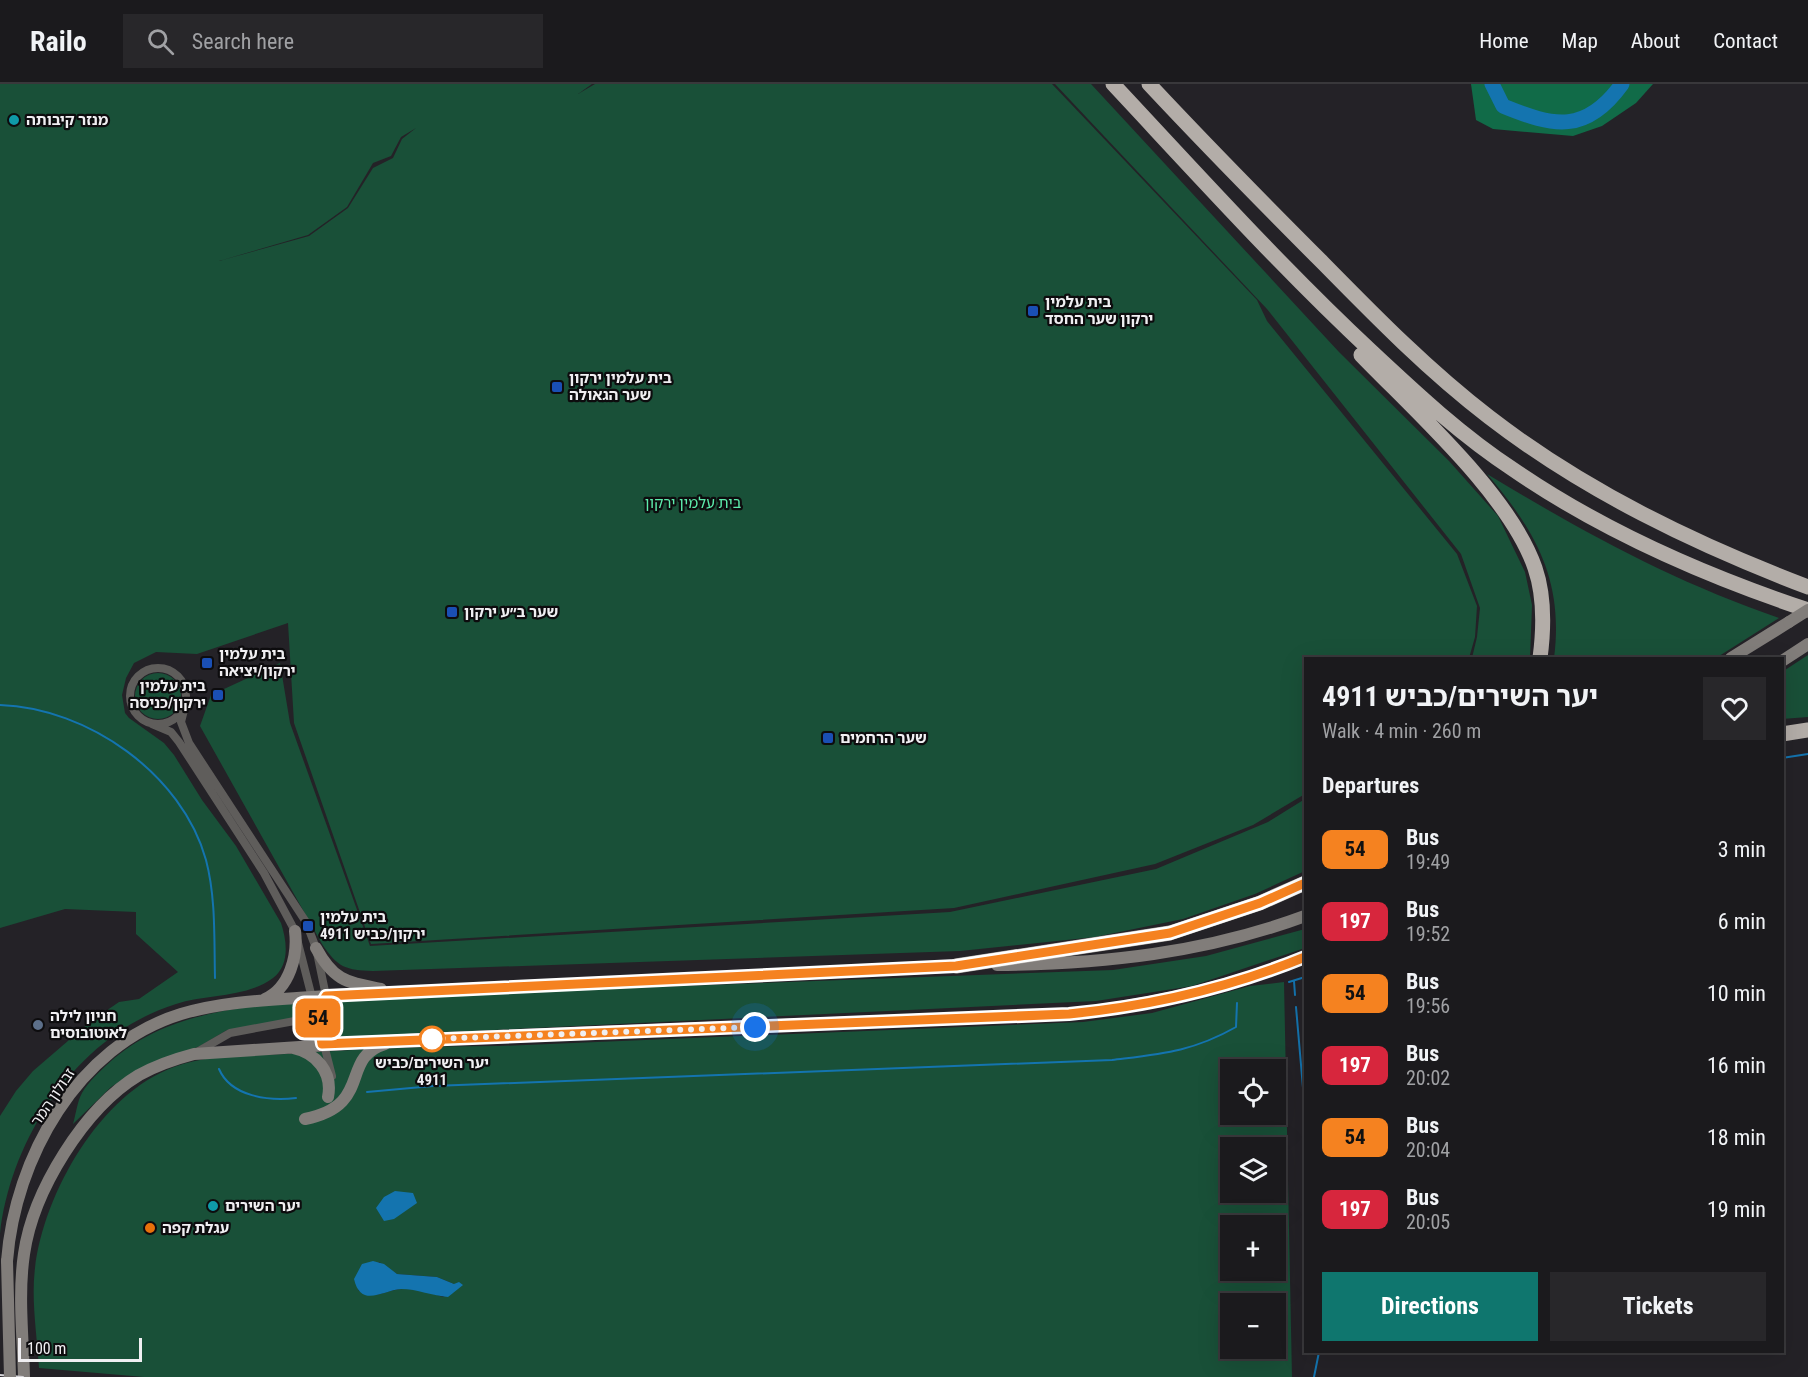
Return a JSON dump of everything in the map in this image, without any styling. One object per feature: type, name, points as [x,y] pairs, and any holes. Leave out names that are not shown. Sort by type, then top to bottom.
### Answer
[{"type":"highway","points":[[1113,84],[1298,283],[1343,336],[1476,476],[1508,515],[1529,553],[1539,582],[1543,608],[1540,657]]},
{"type":"highway","points":[[1149,84],[1405,345],[1488,416],[1547,458],[1617,500],[1702,544],[1808,587]]},
{"type":"highway","points":[[1298,283],[1435,410],[1529,480],[1650,547],[1808,610]]},
{"type":"highway","points":[[1784,734],[1808,730]]},
{"type":"highway","points":[[956,966],[1170,933],[1260,903],[1304,883]]},
{"type":"main road","points":[[1733,657],[1808,610]]},
{"type":"main road","points":[[1784,660],[1808,644]]},
{"type":"main road","points":[[316,948],[326,966],[339,978],[384,990],[406,992],[1141,958],[1244,937],[1304,916]]},
{"type":"main road","points":[[264,1000],[277,992],[290,972],[296,950],[295,931]]},
{"type":"main road","points":[[24,1377],[22,1267],[30,1227],[39,1203],[65,1153],[88,1121],[113,1095],[137,1076],[160,1064],[194,1054],[322,1044],[1069,1014],[1140,1006],[1194,995],[1304,957]]},
{"type":"main road","name":"זבולון המר","points":[[10,1377],[7,1261],[10,1227],[24,1177],[67,1098],[97,1063],[124,1042],[161,1022],[221,1005],[320,996],[406,992]]},
{"type":"main road","points":[[305,1119],[329,1112],[341,1105],[350,1093],[357,1070],[366,1054],[378,1046],[401,1040]]},
{"type":"main road","points":[[280,1047],[301,1050],[318,1061],[326,1074],[328,1097]]},
{"type":"street","points":[[305,1119],[317,1111],[328,1097],[331,1074],[322,1044],[317,1011],[320,996],[316,948],[306,922],[189,743],[181,722],[187,694],[180,678],[165,669],[144,671],[134,682],[130,699],[137,715],[171,732],[179,742],[264,873],[295,931],[320,996]]},
{"type":"street","points":[[152,724],[167,724],[184,710]]},
{"type":"street","points":[[194,1054],[230,1033],[291,1023],[317,1011]]},
{"type":"green space","name":"בית עלמין ירקון","points":[[0,84],[592,84],[578,94],[595,84],[1052,84],[1257,300],[1267,321],[1457,554],[1477,606],[1475,637],[1469,657],[1304,657],[1304,795],[1253,825],[1155,864],[954,908],[371,944],[294,723],[288,623],[197,654],[156,652],[134,663],[126,678],[122,695],[125,713],[164,743],[236,846],[281,923],[286,945],[285,960],[273,978],[251,989],[176,1004],[141,1018],[109,1039],[81,1064],[56,1094],[35,1126],[18,1161],[7,1197],[0,1234],[0,1116],[16,1091],[33,1071],[90,1022],[119,1002],[139,999],[178,972],[136,934],[136,912],[65,909],[0,928]],"holes":[[[416,128],[402,139],[393,158],[373,168],[348,208],[309,236],[219,261],[308,235],[347,207],[373,163],[391,156],[401,137]]]},
{"type":"green space","points":[[1055,84],[1091,84],[1339,352],[1449,461],[1498,516],[1525,572],[1532,605],[1530,657],[1472,657],[1480,608],[1461,554],[1267,309]]},
{"type":"green space","points":[[1471,84],[1653,84],[1636,103],[1602,126],[1573,136],[1493,129],[1476,120]]},
{"type":"green space","points":[[1487,474],[1629,554],[1702,588],[1779,618],[1718,657],[1554,657],[1555,605],[1550,581],[1543,559],[1532,537]]},
{"type":"green space","points":[[1808,655],[1808,717],[1784,719],[1784,671]]},
{"type":"green space","points":[[280,663],[290,723],[370,946],[950,912],[1156,869],[1268,822],[1304,800],[1304,871],[1255,894],[1183,919],[1095,937],[960,951],[356,970],[338,963],[322,944],[200,726],[211,695]]},
{"type":"green space","points":[[158,673],[174,680],[181,696],[174,712],[158,719],[142,712],[135,696],[142,680]]},
{"type":"green space","points":[[1304,929],[1304,948],[1192,986],[1096,1001],[326,1038],[321,1013],[329,999],[1113,970],[1206,956]]},
{"type":"green space","points":[[1284,982],[1286,1059],[1220,1059],[1220,1125],[1286,1125],[1286,1081],[1292,1377],[144,1377],[39,1368],[34,1305],[35,1268],[50,1209],[63,1179],[80,1150],[122,1099],[147,1080],[174,1067],[229,1056],[1083,1022],[1152,1013],[1250,986]],"holes":[[[379,1262],[397,1274],[437,1277],[454,1284],[456,1289],[443,1297],[405,1289],[374,1295],[358,1290]]]},
{"type":"green space","points":[[310,1000],[313,1009],[289,1020],[227,1030],[200,1046],[134,1072],[111,1087],[73,1124],[80,1097],[91,1080],[132,1045],[155,1032],[204,1015]]},
{"type":"water","points":[[395,1191],[413,1193],[417,1203],[394,1219],[384,1221],[376,1208],[384,1197]]},
{"type":"water","points":[[373,1261],[384,1264],[397,1274],[437,1277],[463,1285],[448,1297],[401,1289],[367,1296],[357,1288],[354,1279],[362,1264]]},
{"type":"waterway","points":[[1492,84],[1503,106],[1538,118],[1568,122],[1595,111],[1609,100],[1622,84]]},
{"type":"waterway","points":[[0,705],[33,709],[66,718],[98,733],[127,751],[153,774],[176,800],[194,829],[206,860],[214,919],[215,978]]},
{"type":"waterway","points":[[1784,758],[1808,754]]},
{"type":"waterway","points":[[1289,982],[1304,977]]},
{"type":"waterway","points":[[1294,981],[1295,995]]},
{"type":"waterway","points":[[367,1092],[433,1086],[1112,1060],[1176,1051],[1205,1042],[1236,1027],[1237,1003]]},
{"type":"waterway","points":[[1296,1007],[1304,1099]]},
{"type":"waterway","points":[[219,1069],[232,1086],[252,1095],[274,1099],[296,1098]]},
{"type":"waterway","points":[[1314,1377],[1319,1353]]},
{"type":"railway","points":[[0,1375],[23,1377]]},
{"type":"bus line","name":"54","points":[[1304,883],[1260,903],[1170,933],[956,966],[326,996],[324,1003],[317,1011],[322,1044],[1069,1014],[1140,1006],[1194,995],[1279,968],[1304,957]]},
{"type":"place","name":"מנזר קיבותה","points":[[14,120]]},
{"type":"place","name":"בית עלמין ירקון שער החסד","points":[[1033,311]]},
{"type":"place","name":"בית עלמין ירקון שער הגאולה","points":[[557,387]]},
{"type":"place","name":"שער ב״ע ירקון","points":[[452,612]]},
{"type":"place","name":"בית עלמין ירקון/יציאה","points":[[207,663]]},
{"type":"place","name":"בית עלמין ירקון/כניסה","points":[[218,695]]},
{"type":"place","name":"שער הרחמים","points":[[828,738]]},
{"type":"place","name":"בית עלמין ירקון/כביש 4911","points":[[308,926]]},
{"type":"place","name":"חניון לילה לאוטובוסים","points":[[38,1025]]},
{"type":"place","name":"יער השירים/כביש 4911","points":[[432,1039]]},
{"type":"place","name":"יער השירים","points":[[213,1206]]},
{"type":"place","name":"עגלת קפה","points":[[150,1228]]},
{"type":"route","points":[[432,1039],[755,1027]]}]
